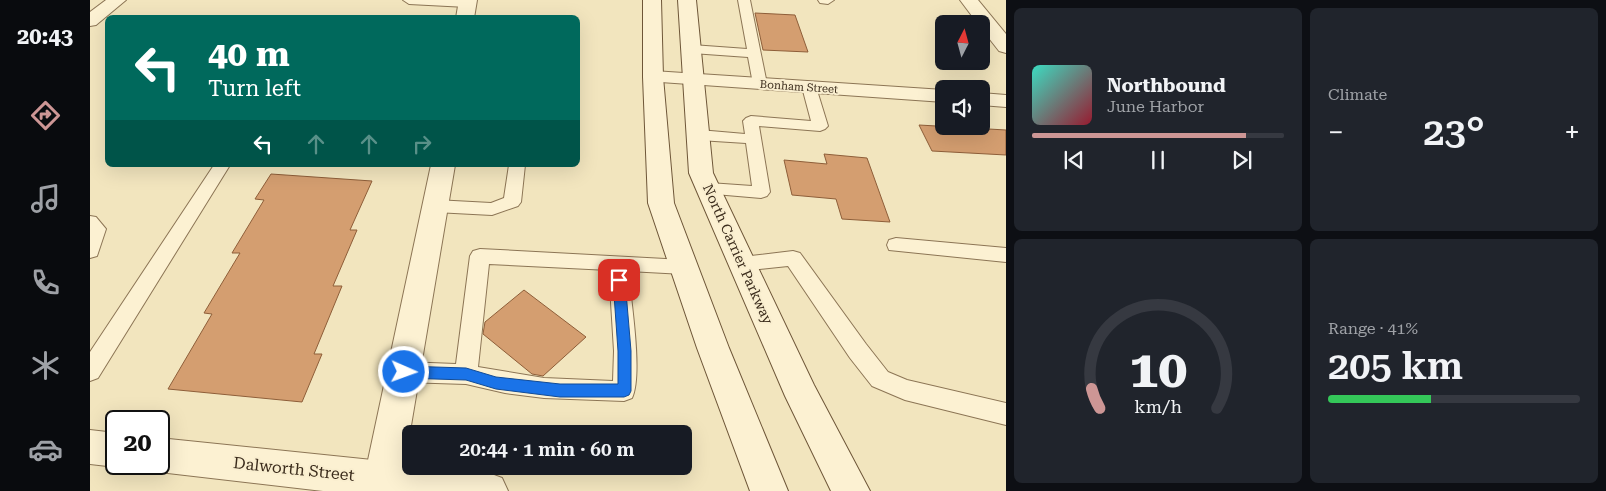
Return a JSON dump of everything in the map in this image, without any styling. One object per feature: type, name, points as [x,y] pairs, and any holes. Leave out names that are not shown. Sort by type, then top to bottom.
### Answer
[{"type":"main road","points":[[90,21],[117,0]]},
{"type":"main road","points":[[652,0],[653,76],[661,203],[713,348],[770,491]]},
{"type":"main road","name":"North Carrier Parkway","points":[[687,0],[701,172],[802,396],[851,491]]},
{"type":"main road","points":[[969,0],[1006,47]]},
{"type":"main road","name":"Bonham Street","points":[[653,76],[935,95]]},
{"type":"main road","points":[[990,100],[1006,101]]},
{"type":"main road","points":[[383,479],[443,167]]},
{"type":"main road","points":[[90,447],[105,449]]},
{"type":"main road","name":"Dalworth Street","points":[[170,455],[488,491]]},
{"type":"lane","points":[[409,0],[467,7]]},
{"type":"lane","points":[[744,0],[760,84]]},
{"type":"lane","points":[[692,49],[754,53]]},
{"type":"lane","points":[[709,189],[761,192],[751,122],[820,126],[809,87]]},
{"type":"lane","points":[[699,135],[753,139]]},
{"type":"lane","points":[[90,371],[221,167]]},
{"type":"lane","points":[[435,206],[492,209],[512,202],[517,167]]},
{"type":"lane","points":[[90,222],[97,228],[90,251]]},
{"type":"lane","points":[[896,245],[1004,257]]},
{"type":"lane","points":[[466,374],[480,256],[684,267]]},
{"type":"lane","points":[[742,264],[793,258],[858,351],[880,379],[905,390],[1006,414]]},
{"type":"lane","points":[[404,372],[466,374],[496,383],[560,390],[624,391],[625,351],[618,262]]},
{"type":"building","points":[[755,13],[795,15],[808,52],[763,50]]},
{"type":"building","points":[[919,125],[935,126],[935,135],[990,135],[990,129],[1006,130],[1006,155],[932,151]]},
{"type":"building","points":[[824,154],[867,158],[890,222],[842,219],[836,199],[792,195],[784,160],[827,164]]},
{"type":"building","points":[[271,174],[372,181],[350,230],[357,230],[333,286],[342,286],[314,354],[322,354],[302,402],[168,389],[212,314],[204,313],[240,253],[232,253],[264,200],[255,199]]},
{"type":"building","points":[[524,290],[586,337],[543,376],[532,374],[483,334],[485,322]]},
{"type":"route","points":[[404,372],[466,374],[496,383],[560,390],[624,391],[625,351],[619,280]]}]
